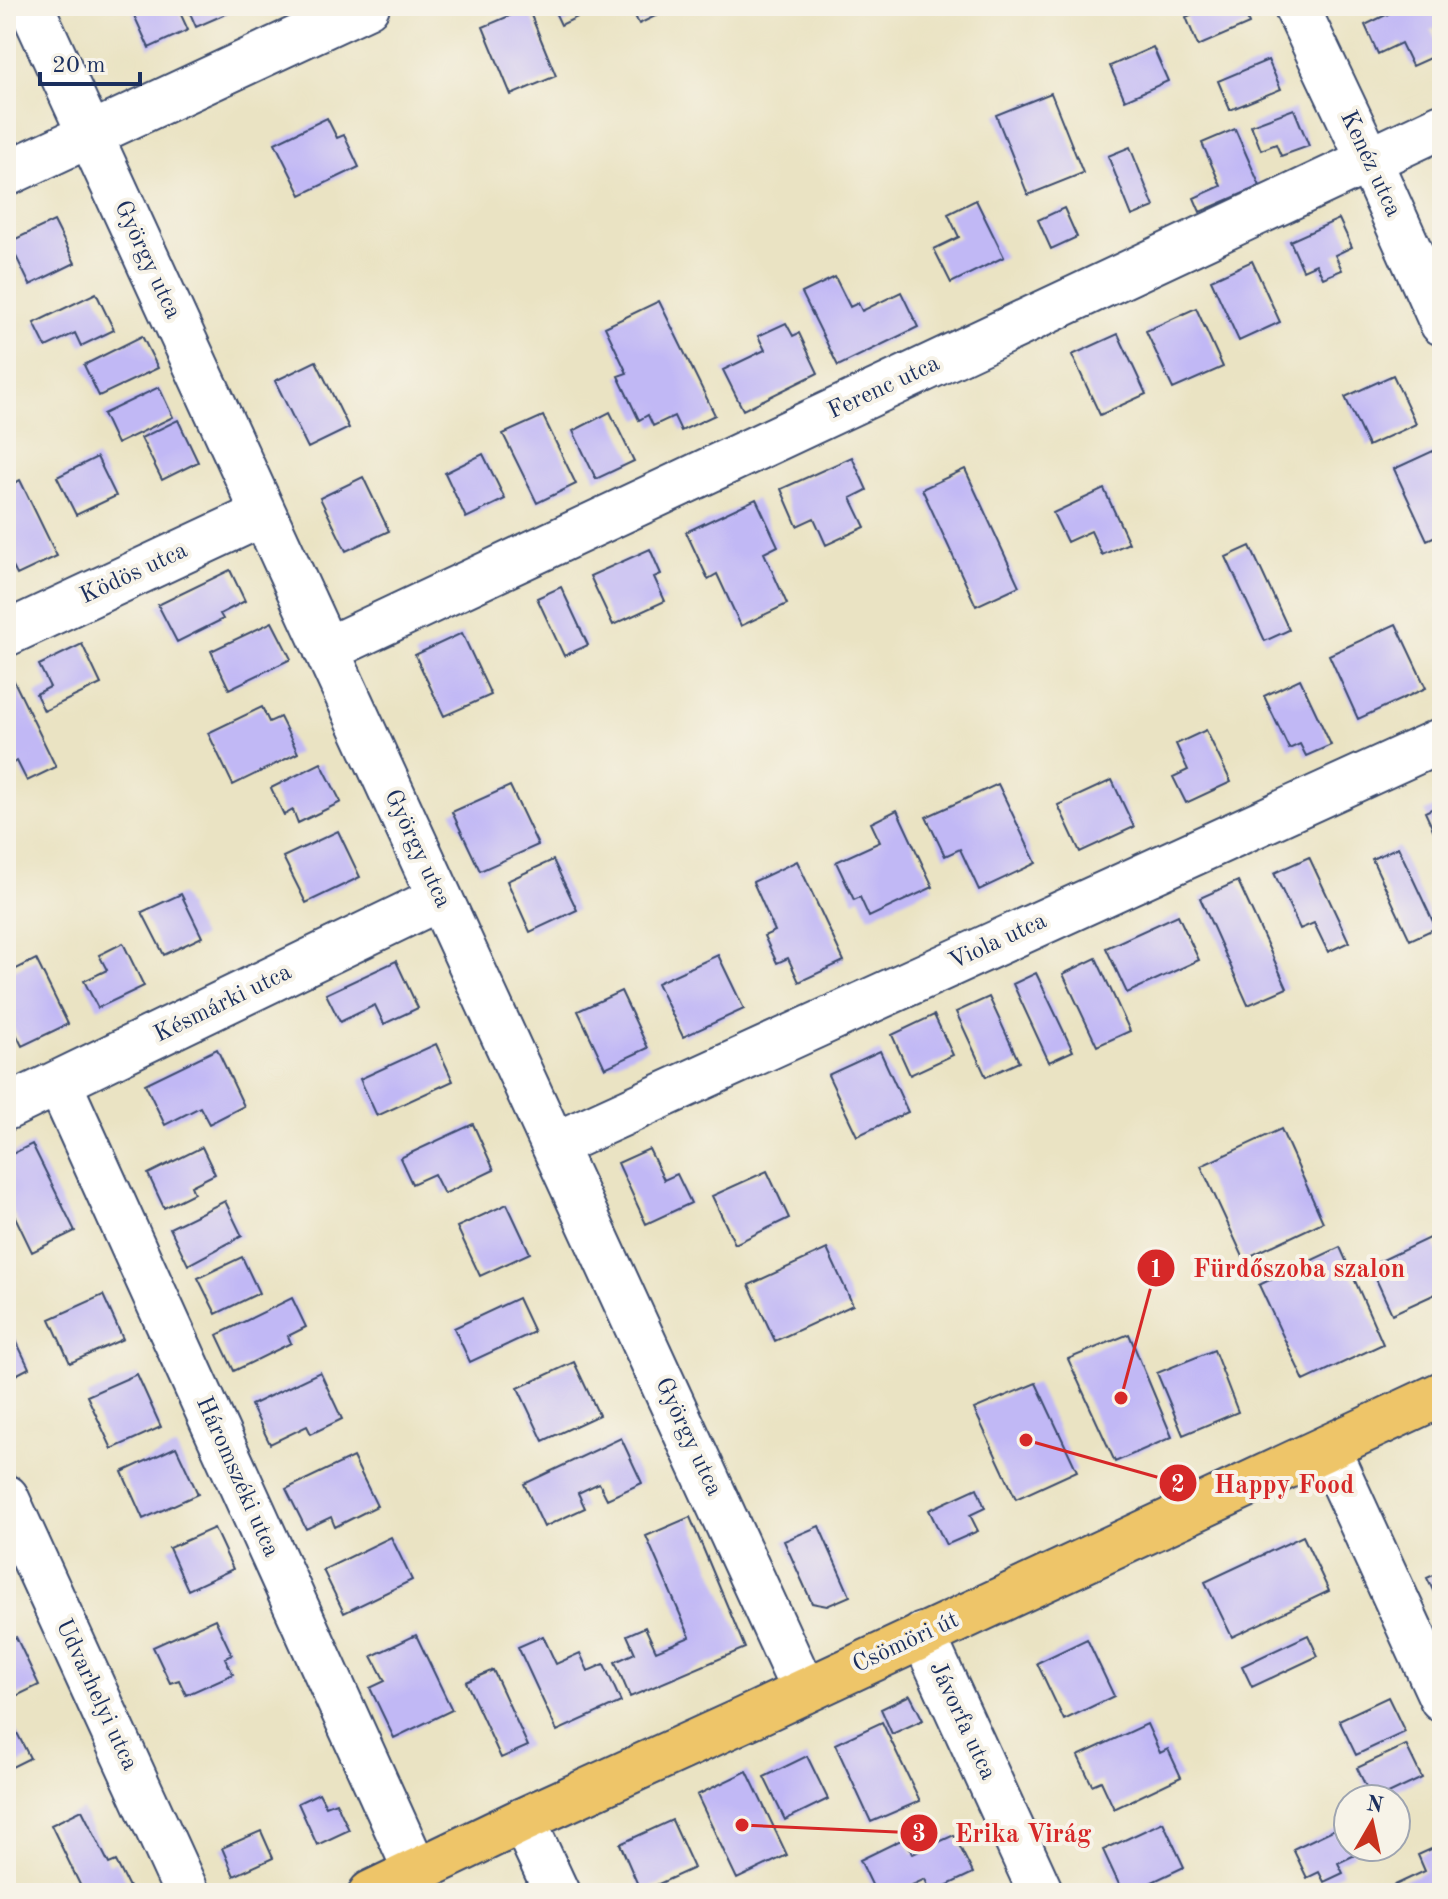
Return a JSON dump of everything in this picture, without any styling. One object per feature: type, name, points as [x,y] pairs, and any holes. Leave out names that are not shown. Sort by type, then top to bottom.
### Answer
[{"type":"main road","name":"Csömöri út","points":[[371,1893],[1442,1394]]},
{"type":"street","name":"György utca","points":[[31,6],[804,1691]]},
{"type":"street","points":[[6,174],[367,6]]},
{"type":"street","name":"Kenéz utca","points":[[1296,6],[1442,323]]},
{"type":"street","name":"Ferenc utca","points":[[326,650],[1442,126]]},
{"type":"street","name":"Ködös utca","points":[[6,634],[263,514]]},
{"type":"street","name":"Viola utca","points":[[554,1145],[1442,740]]},
{"type":"street","name":"Késmárki utca","points":[[6,1108],[440,898]]},
{"type":"street","name":"Háromszéki utca","points":[[59,1083],[416,1871]]},
{"type":"street","points":[[1327,1448],[1442,1699]]},
{"type":"street","name":"Udvarhelyi utca","points":[[6,1497],[187,1893]]},
{"type":"street","name":"Jávorfa utca","points":[[923,1635],[1041,1893]]},
{"type":"street","points":[[523,1820],[557,1893]]},
{"type":"building","points":[[148,6],[177,6],[188,30],[149,48],[133,13]]},
{"type":"building","points":[[187,6],[244,6],[196,27]]},
{"type":"building","points":[[552,6],[600,6],[561,25]]},
{"type":"building","points":[[630,6],[676,6],[639,24]]},
{"type":"building","points":[[1210,6],[1242,6],[1249,24],[1198,46],[1186,17]]},
{"type":"building","points":[[1384,6],[1434,6],[1442,25],[1431,30],[1441,53],[1412,66],[1401,43],[1378,54],[1365,25],[1388,14]]},
{"type":"building","points":[[528,8],[556,76],[511,95],[483,27]]},
{"type":"building","points":[[1153,47],[1168,81],[1125,100],[1110,66]]},
{"type":"building","points":[[1268,60],[1281,89],[1230,110],[1218,81]]},
{"type":"building","points":[[1051,93],[1083,173],[1028,195],[996,115]]},
{"type":"building","points":[[1294,109],[1309,146],[1281,156],[1276,144],[1261,150],[1251,125]]},
{"type":"building","points":[[327,118],[337,138],[344,135],[359,167],[301,195],[275,143]]},
{"type":"building","points":[[1235,129],[1260,186],[1200,212],[1194,198],[1221,186],[1202,143]]},
{"type":"building","points":[[1130,147],[1154,207],[1132,216],[1108,156]]},
{"type":"building","points":[[976,200],[1004,257],[951,283],[934,249],[959,237],[948,214]]},
{"type":"building","points":[[1064,208],[1077,237],[1051,249],[1038,220]]},
{"type":"building","points":[[1339,219],[1352,247],[1335,255],[1342,270],[1323,278],[1316,264],[1303,270],[1290,241]]},
{"type":"building","points":[[54,221],[75,263],[30,285],[9,242]]},
{"type":"building","points":[[1252,261],[1280,322],[1239,341],[1211,280]]},
{"type":"building","points":[[835,277],[850,307],[858,303],[862,311],[901,292],[918,327],[838,366],[802,293]]},
{"type":"building","points":[[96,293],[114,330],[81,346],[75,333],[46,347],[34,323]]},
{"type":"building","points":[[659,301],[715,415],[681,431],[674,416],[653,426],[648,415],[639,420],[618,376],[627,373],[605,327]]},
{"type":"building","points":[[1196,308],[1223,367],[1173,389],[1146,331]]},
{"type":"building","points":[[786,323],[793,336],[799,333],[818,373],[743,410],[723,370],[765,350],[758,336]]},
{"type":"building","points":[[1118,334],[1146,394],[1100,415],[1072,355]]},
{"type":"building","points":[[142,336],[158,368],[99,396],[84,365]]},
{"type":"building","points":[[316,361],[349,428],[308,448],[275,381]]},
{"type":"building","points":[[1393,375],[1416,424],[1368,446],[1345,397]]},
{"type":"building","points":[[159,387],[173,417],[117,444],[103,414]]},
{"type":"building","points":[[610,412],[634,461],[596,479],[573,431]]},
{"type":"building","points":[[543,416],[576,484],[537,503],[503,434]]},
{"type":"building","points":[[178,420],[198,462],[162,480],[141,438]]},
{"type":"building","points":[[1433,451],[1442,471],[1442,533],[1427,540],[1394,469]]},
{"type":"building","points":[[483,454],[505,499],[466,518],[445,473]]},
{"type":"building","points":[[97,457],[116,496],[76,515],[57,477]]},
{"type":"building","points":[[852,457],[867,490],[851,498],[865,527],[826,545],[814,518],[797,526],[781,489]]},
{"type":"building","points":[[965,469],[1019,586],[976,606],[922,489]]},
{"type":"building","points":[[363,477],[389,531],[346,551],[320,498]]},
{"type":"building","points":[[20,480],[57,556],[17,575],[6,553],[6,487]]},
{"type":"building","points":[[1104,489],[1129,543],[1102,555],[1091,531],[1067,542],[1053,513]]},
{"type":"building","points":[[756,499],[778,546],[764,553],[787,604],[741,626],[717,574],[708,579],[686,532]]},
{"type":"building","points":[[1250,546],[1289,630],[1265,641],[1226,557]]},
{"type":"building","points":[[650,549],[661,574],[654,577],[665,601],[613,625],[590,576]]},
{"type":"building","points":[[230,570],[245,601],[220,614],[223,619],[177,642],[158,605]]},
{"type":"building","points":[[561,587],[588,645],[564,656],[537,598]]},
{"type":"building","points":[[272,622],[291,659],[229,689],[211,651]]},
{"type":"building","points":[[1396,624],[1426,688],[1358,719],[1329,655]]},
{"type":"building","points":[[462,633],[491,695],[444,716],[415,655]]},
{"type":"building","points":[[82,644],[101,684],[44,711],[36,694],[50,687],[39,665]]},
{"type":"building","points":[[11,675],[56,767],[27,781],[17,761],[6,766],[6,678]]},
{"type":"building","points":[[1300,679],[1331,745],[1306,756],[1300,744],[1289,749],[1264,696]]},
{"type":"building","points":[[262,707],[269,722],[280,717],[298,753],[233,785],[208,733]]},
{"type":"building","points":[[1206,730],[1231,782],[1186,803],[1173,777],[1188,770],[1176,744]]},
{"type":"building","points":[[321,763],[341,802],[298,823],[293,810],[284,815],[271,788]]},
{"type":"building","points":[[1112,780],[1134,827],[1080,852],[1058,805]]},
{"type":"building","points":[[998,784],[1036,863],[979,890],[960,849],[945,856],[926,817]]},
{"type":"building","points":[[510,786],[538,845],[480,871],[452,812]]},
{"type":"building","points":[[1442,804],[1442,834],[1436,836],[1425,812]]},
{"type":"building","points":[[897,810],[933,887],[869,917],[860,897],[854,900],[836,862],[880,842],[871,823]]},
{"type":"building","points":[[338,831],[360,877],[306,903],[283,857]]},
{"type":"building","points":[[1398,847],[1436,928],[1410,940],[1372,859]]},
{"type":"building","points":[[1309,857],[1349,942],[1328,952],[1314,923],[1300,929],[1274,873]]},
{"type":"building","points":[[553,860],[577,910],[530,932],[507,881]]},
{"type":"building","points":[[797,861],[844,961],[799,982],[788,958],[777,963],[764,936],[775,931],[753,882]]},
{"type":"building","points":[[1238,881],[1287,988],[1248,1005],[1200,898]]},
{"type":"building","points":[[181,894],[202,937],[164,955],[142,912]]},
{"type":"building","points":[[1178,915],[1199,960],[1127,993],[1106,948]]},
{"type":"building","points":[[123,943],[144,986],[98,1008],[84,981],[107,970],[99,955]]},
{"type":"building","points":[[718,955],[744,1009],[683,1037],[657,983]]},
{"type":"building","points":[[1096,958],[1130,1031],[1097,1046],[1063,974]]},
{"type":"building","points":[[36,959],[68,1024],[22,1046],[6,1013],[6,974]]},
{"type":"building","points":[[396,961],[418,1008],[384,1024],[375,1005],[340,1022],[326,994]]},
{"type":"building","points":[[1036,973],[1073,1051],[1049,1062],[1013,984]]},
{"type":"building","points":[[621,991],[648,1048],[605,1068],[578,1011]]},
{"type":"building","points":[[989,997],[1019,1062],[986,1077],[956,1012]]},
{"type":"building","points":[[934,1015],[953,1055],[910,1075],[892,1035]]},
{"type":"building","points":[[436,1044],[453,1081],[377,1116],[360,1079]]},
{"type":"building","points":[[217,1049],[244,1106],[209,1124],[200,1107],[165,1125],[145,1084]]},
{"type":"building","points":[[880,1051],[908,1112],[857,1136],[828,1075]]},
{"type":"building","points":[[473,1124],[494,1170],[444,1194],[434,1174],[412,1184],[400,1158]]},
{"type":"building","points":[[1281,1129],[1323,1222],[1244,1259],[1201,1166]]},
{"type":"building","points":[[32,1144],[75,1231],[32,1252],[6,1198],[6,1157]]},
{"type":"building","points":[[202,1147],[215,1174],[191,1186],[194,1193],[164,1208],[148,1174]]},
{"type":"building","points":[[649,1149],[664,1180],[677,1174],[691,1203],[646,1224],[618,1163]]},
{"type":"building","points":[[767,1171],[789,1218],[735,1244],[712,1196]]},
{"type":"building","points":[[225,1201],[242,1236],[188,1265],[170,1228]]},
{"type":"building","points":[[507,1204],[530,1253],[480,1276],[457,1227]]},
{"type":"building","points":[[1431,1237],[1442,1261],[1442,1291],[1392,1314],[1370,1266]]},
{"type":"building","points":[[1340,1247],[1383,1344],[1304,1381],[1259,1285]]},
{"type":"building","points":[[827,1249],[853,1305],[775,1341],[749,1285]]},
{"type":"building","points":[[242,1257],[259,1293],[216,1314],[198,1278]]},
{"type":"building","points":[[103,1295],[123,1339],[70,1363],[50,1319]]},
{"type":"building","points":[[292,1298],[306,1327],[288,1336],[291,1343],[234,1371],[217,1335]]},
{"type":"building","points":[[518,1298],[534,1332],[470,1362],[454,1328]]},
{"type":"building","points":[[12,1332],[29,1368],[6,1380],[6,1335]]},
{"type":"building","points":[[1129,1334],[1172,1437],[1115,1462],[1068,1359]]},
{"type":"building","points":[[1214,1350],[1238,1412],[1183,1435],[1157,1373]]},
{"type":"building","points":[[574,1362],[599,1415],[543,1441],[518,1388]]},
{"type":"building","points":[[320,1372],[342,1419],[311,1434],[307,1426],[270,1444],[251,1405]]},
{"type":"building","points":[[137,1374],[161,1427],[112,1449],[87,1396]]},
{"type":"building","points":[[1036,1383],[1077,1471],[1016,1499],[974,1409]]},
{"type":"building","points":[[621,1438],[642,1483],[607,1499],[599,1483],[578,1493],[585,1508],[544,1527],[524,1484]]},
{"type":"building","points":[[176,1447],[198,1494],[143,1519],[122,1472]]},
{"type":"building","points":[[353,1457],[377,1506],[335,1527],[331,1517],[306,1529],[286,1489]]},
{"type":"building","points":[[977,1488],[985,1508],[970,1515],[978,1531],[946,1545],[929,1510]]},
{"type":"building","points":[[690,1517],[745,1648],[630,1697],[615,1662],[635,1653],[627,1635],[645,1627],[656,1651],[690,1637],[646,1536]]},
{"type":"building","points":[[819,1526],[850,1596],[827,1606],[812,1603],[784,1541]]},
{"type":"building","points":[[214,1528],[233,1569],[188,1590],[169,1548]]},
{"type":"building","points":[[1303,1536],[1329,1591],[1232,1637],[1205,1582]]},
{"type":"building","points":[[391,1537],[412,1580],[344,1613],[323,1570]]},
{"type":"building","points":[[1442,1571],[1442,1609],[1427,1578]]},
{"type":"building","points":[[215,1619],[232,1655],[225,1658],[233,1674],[186,1695],[179,1680],[170,1683],[153,1647]]},
{"type":"building","points":[[416,1635],[452,1710],[394,1738],[370,1688],[385,1681],[372,1656]]},
{"type":"building","points":[[1308,1635],[1318,1656],[1252,1687],[1242,1666]]},
{"type":"building","points":[[543,1636],[556,1664],[580,1653],[588,1671],[604,1664],[621,1702],[557,1731],[518,1647]]},
{"type":"building","points":[[16,1637],[39,1685],[6,1701],[6,1642]]},
{"type":"building","points":[[1087,1639],[1114,1696],[1064,1720],[1037,1663]]},
{"type":"building","points":[[493,1670],[528,1746],[501,1758],[466,1682]]},
{"type":"building","points":[[910,1695],[923,1720],[892,1734],[881,1709]]},
{"type":"building","points":[[1388,1697],[1405,1732],[1356,1755],[1339,1720]]},
{"type":"building","points":[[882,1722],[920,1801],[871,1822],[835,1744]]},
{"type":"building","points":[[1147,1724],[1160,1753],[1168,1749],[1181,1777],[1114,1809],[1101,1781],[1092,1785],[1078,1756]]},
{"type":"building","points":[[14,1727],[30,1758],[6,1770],[6,1731]]},
{"type":"building","points":[[1406,1745],[1422,1778],[1412,1783],[1364,1783],[1357,1768]]},
{"type":"building","points":[[807,1756],[828,1799],[785,1820],[764,1777]]},
{"type":"building","points":[[747,1771],[787,1855],[737,1879],[697,1795]]},
{"type":"building","points":[[319,1793],[326,1806],[336,1802],[349,1830],[317,1845],[298,1803]]},
{"type":"building","points":[[82,1810],[109,1864],[116,1861],[132,1893],[84,1893],[51,1825]]},
{"type":"building","points":[[672,1820],[694,1868],[641,1892],[620,1844]]},
{"type":"building","points":[[1163,1822],[1184,1867],[1123,1893],[1103,1850]]},
{"type":"building","points":[[1332,1830],[1332,1863],[1338,1863],[1343,1873],[1324,1882],[1319,1872],[1307,1878],[1293,1849]]},
{"type":"building","points":[[261,1831],[273,1858],[234,1876],[222,1848]]},
{"type":"building","points":[[954,1835],[973,1873],[931,1893],[925,1879],[895,1893],[876,1893],[860,1860],[905,1838],[913,1854]]},
{"type":"building","points":[[1442,1844],[1442,1887],[1430,1893],[1378,1893],[1425,1871],[1418,1855]]},
{"type":"place","name":"Fürdőszoba szalon","points":[[1121,1398]]},
{"type":"place","name":"Happy Food","points":[[1026,1440]]},
{"type":"place","name":"Erika Virág","points":[[742,1825]]}]
